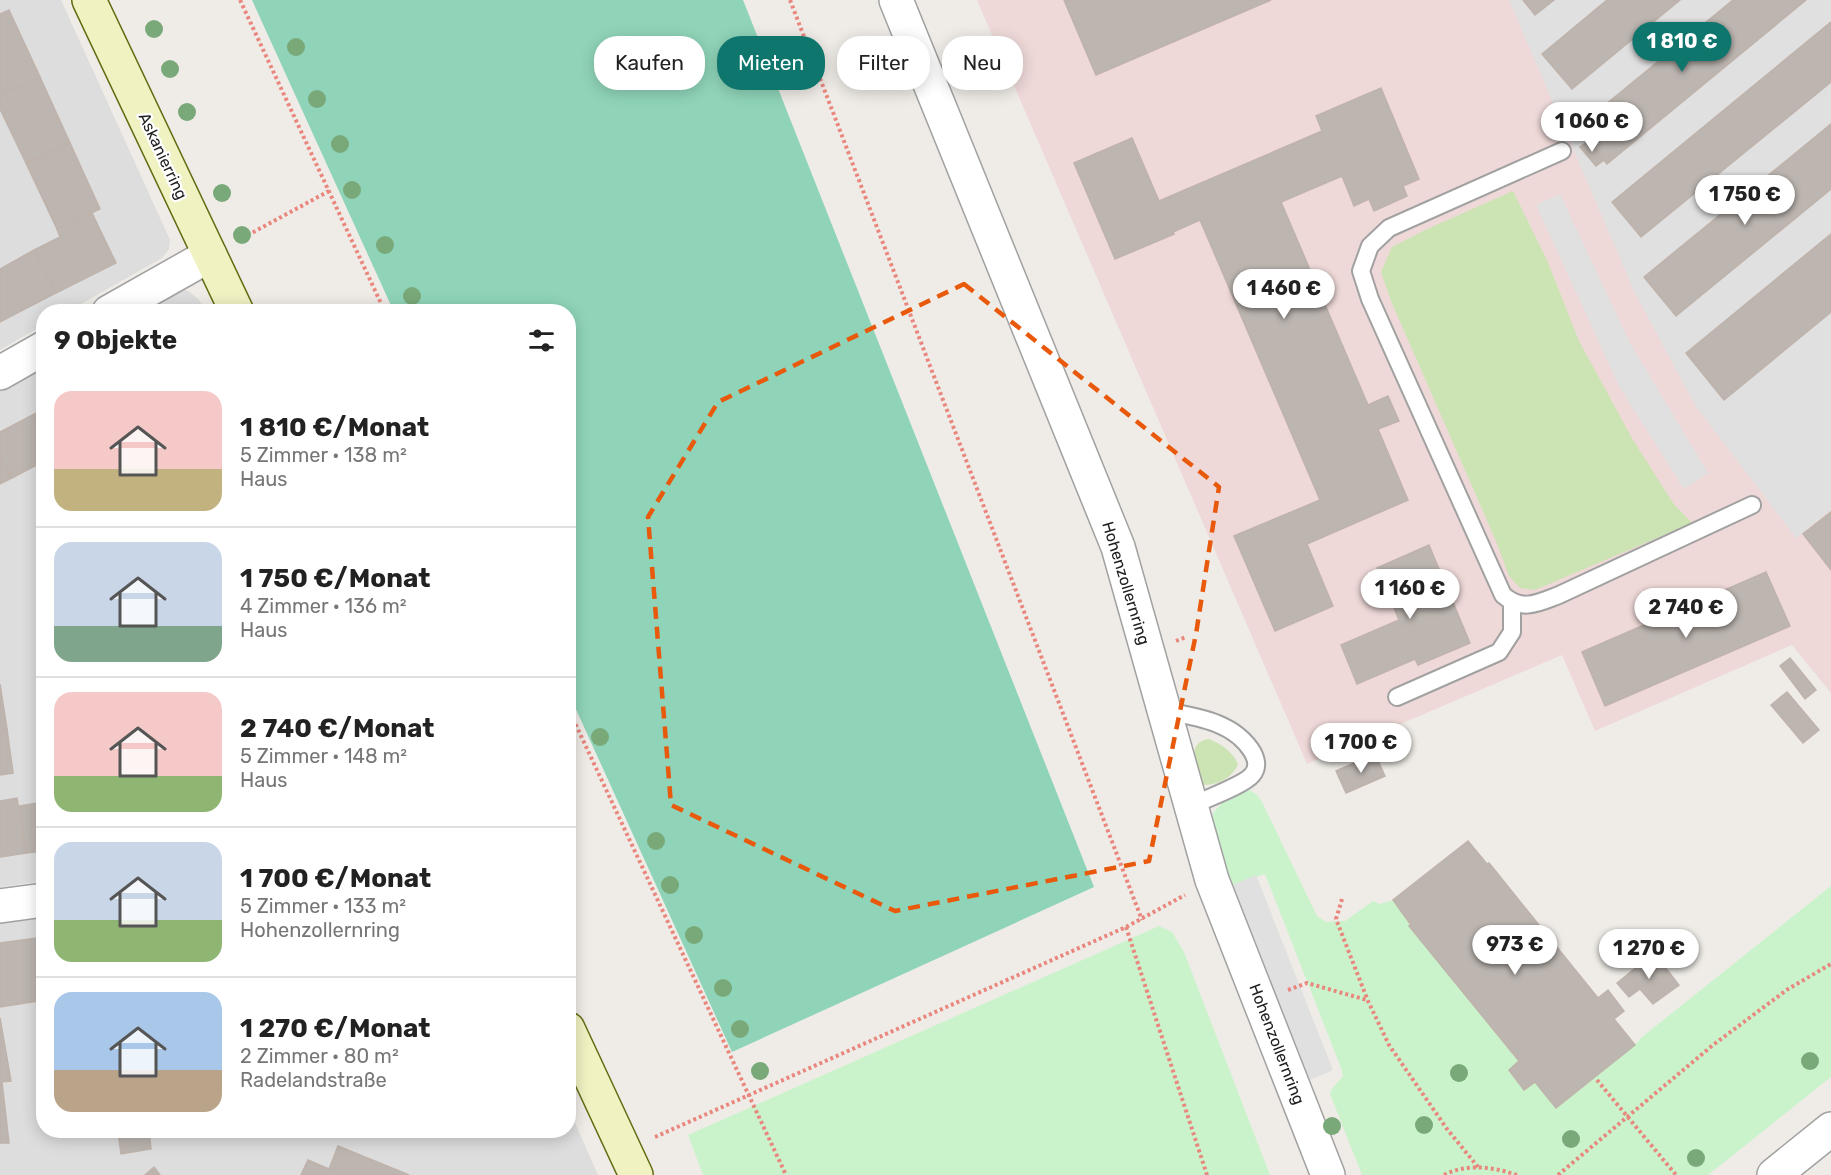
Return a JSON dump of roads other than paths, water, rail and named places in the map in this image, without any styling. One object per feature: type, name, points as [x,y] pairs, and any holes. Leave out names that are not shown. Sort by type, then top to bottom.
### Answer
[{"type":"main road","name":"Askanierring","points":[[89,0],[233,304]]},
{"type":"main road","points":[[576,1046],[630,1162]]},
{"type":"street","name":"Hohenzollernring","points":[[896,0],[1118,547],[1212,880],[1328,1175]]},
{"type":"street","points":[[123,304],[210,255]]},
{"type":"street","points":[[0,373],[36,353]]},
{"type":"street","points":[[0,906],[36,901]]},
{"type":"street","points":[[1774,1175],[1831,1129]]},
{"type":"lane","points":[[1562,151],[1389,228],[1370,246],[1361,272],[1370,299],[1503,595],[1512,604],[1533,605],[1752,505]]},
{"type":"lane","points":[[1397,698],[1499,652],[1512,632],[1512,604]]},
{"type":"lane","points":[[1165,711],[1218,723],[1243,741],[1256,759],[1256,768],[1247,779],[1191,806]]}]
